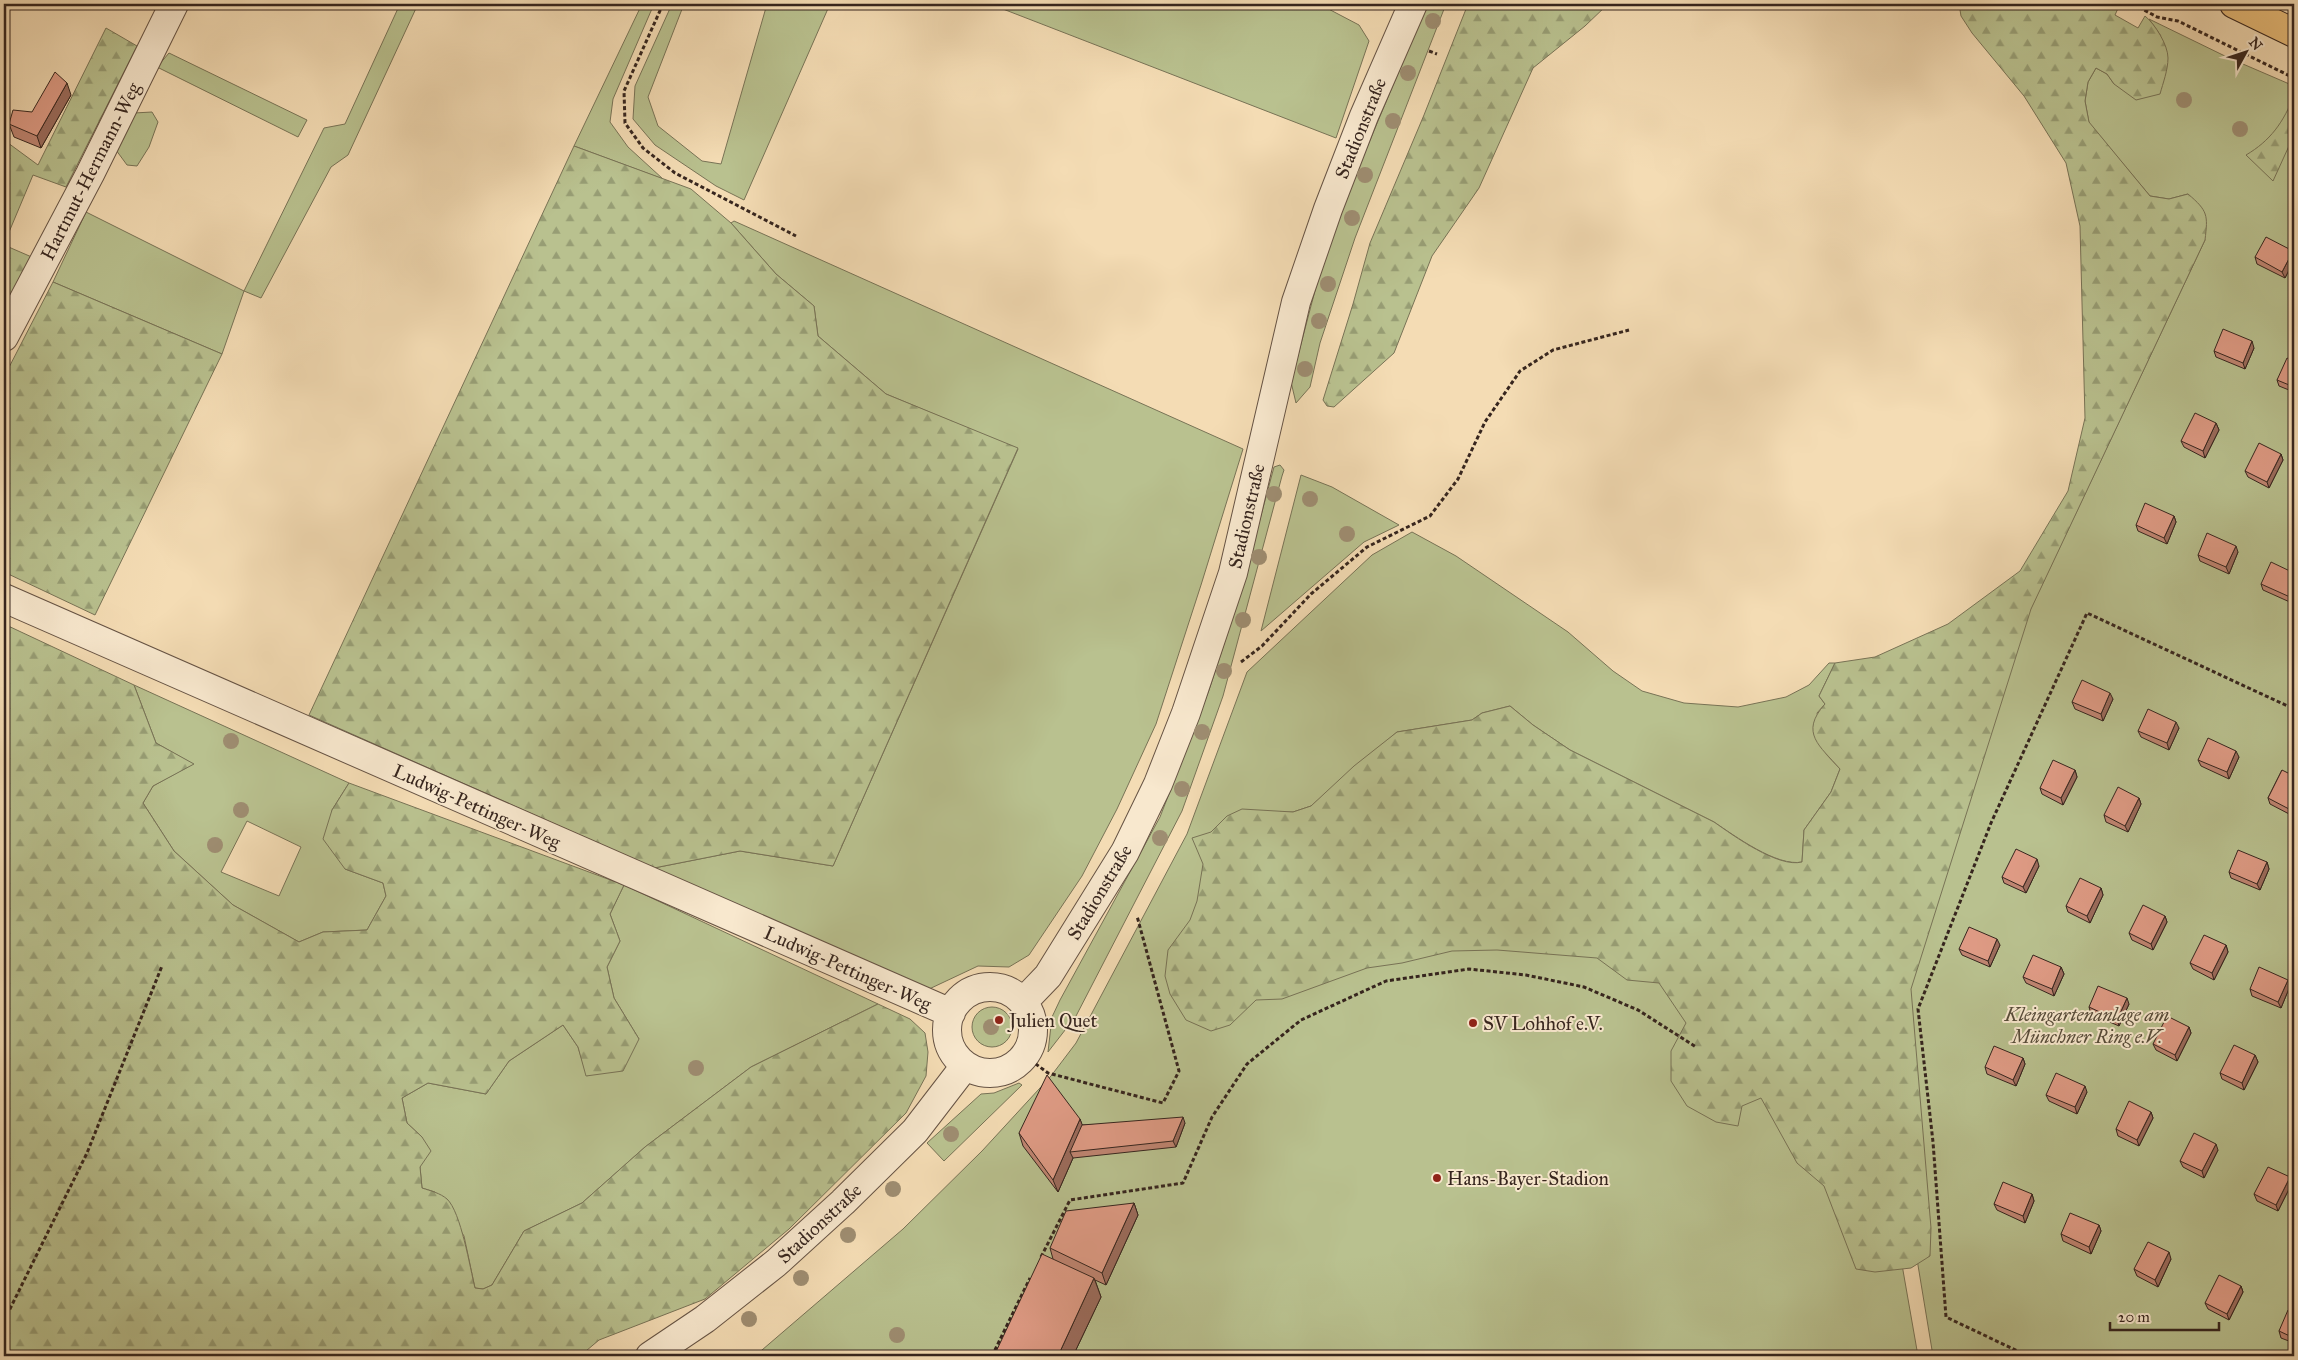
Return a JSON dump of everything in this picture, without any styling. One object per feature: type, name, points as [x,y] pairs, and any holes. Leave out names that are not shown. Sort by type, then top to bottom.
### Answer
[{"type":"main road","points":[[2234,4],[2294,32]]},
{"type":"street","name":"Hartmut-Hermann-Weg","points":[[4,337],[90,174],[174,4]]},
{"type":"street","name":"Stadionstraße","points":[[1023,1002],[1048,976],[1125,852],[1158,784],[1182,722],[1233,573],[1296,302],[1328,208],[1364,116],[1413,4]]},
{"type":"street","name":"Ludwig-Pettinger-Weg","points":[[4,598],[951,1013]]},
{"type":"street","points":[[984,988],[1005,990],[1023,1002],[1033,1022],[1031,1046],[1025,1056],[1013,1067],[998,1073],[986,1073],[965,1066],[957,1057],[947,1036],[951,1013],[959,1000],[970,992],[984,988]]},
{"type":"street","name":"Stadionstraße","points":[[650,1356],[705,1319],[776,1263],[843,1202],[915,1131],[965,1066]]},
{"type":"path","points":[[663,4],[624,91],[625,123],[643,148],[675,173],[796,236]]},
{"type":"path","points":[[2133,4],[2157,17],[2178,21],[2294,78]]},
{"type":"path","points":[[1241,662],[1262,646],[1311,594],[1368,547],[1430,516],[1458,479],[1485,422],[1520,371],[1553,350],[1629,330]]},
{"type":"path","points":[[2028,1356],[1946,1317],[1933,1142],[1918,1009],[1991,823],[2087,613],[2294,709]]},
{"type":"path","points":[[1025,1056],[1048,1073],[1163,1103],[1179,1072],[1137,916]]},
{"type":"path","points":[[4,1321],[87,1153],[162,966]]},
{"type":"path","points":[[1039,1262],[1070,1200],[1183,1184],[1212,1117],[1247,1064],[1301,1020],[1386,981],[1470,969],[1536,977],[1584,987],[1638,1010],[1696,1047]]},
{"type":"path","points":[[992,1356],[1034,1271]]},
{"type":"green space","points":[[400,4],[418,4],[348,155],[331,167],[261,298],[244,291],[324,128],[345,124]]},
{"type":"green space","points":[[642,4],[654,4],[613,99],[610,122],[628,147],[663,179],[574,146]]},
{"type":"green space","points":[[672,4],[684,4],[648,97],[658,126],[702,161],[721,164],[767,4],[830,4],[744,200],[716,186],[655,145],[633,119],[635,86]]},
{"type":"green space","points":[[990,4],[1319,4],[1359,25],[1369,41],[1336,138]]},
{"type":"green space","points":[[1427,4],[1446,4],[1355,238],[1320,343],[1310,387],[1296,403],[1291,382],[1322,264],[1352,183]]},
{"type":"green space","points":[[1468,4],[1607,5],[1585,26],[1533,68],[1479,188],[1432,256],[1394,353],[1334,407],[1327,406],[1323,400],[1370,243]]},
{"type":"green space","points":[[1959,4],[2120,4],[2115,15],[2138,28],[2145,16],[2153,24],[2166,47],[2167,67],[2160,94],[2136,100],[2114,84],[2107,74],[2096,68],[2088,82],[2085,101],[2089,122],[2150,196],[2169,199],[2188,194],[2203,209],[2206,225],[2205,240],[2031,609],[1911,989],[1931,1228],[1930,1256],[1911,1268],[1875,1272],[1856,1269],[1824,1186],[1797,1163],[1761,1098],[1742,1106],[1738,1126],[1716,1122],[1687,1106],[1671,1081],[1671,1051],[1686,1023],[1659,983],[1627,980],[1597,958],[1497,950],[1452,951],[1402,963],[1367,968],[1282,999],[1256,1000],[1230,1025],[1211,1031],[1186,1020],[1170,994],[1165,976],[1168,950],[1190,920],[1197,901],[1203,864],[1192,838],[1211,832],[1227,816],[1242,809],[1293,812],[1311,806],[1354,766],[1397,732],[1472,720],[1482,713],[1510,706],[1533,725],[1570,750],[1714,822],[1756,850],[1792,863],[1802,862],[1804,830],[1831,792],[1840,769],[1815,739],[1813,731],[1817,714],[1825,704],[1819,696],[1835,663],[1875,657],[1948,624],[2020,571],[2068,491],[2085,418],[2080,226],[2066,163],[2024,96],[1972,33],[1961,16]]},
{"type":"green space","name":"Kleingartenanlage am Münchner Ring e.V.","points":[[2149,19],[2229,58],[2294,86],[2294,1356],[1933,1356],[1876,1011],[1946,788],[2205,240],[2188,194],[2169,199],[2150,196],[2089,123],[2085,101],[2088,82],[2096,68],[2107,74],[2114,84],[2161,36]]},
{"type":"green space","points":[[106,28],[137,46],[66,187],[33,175],[4,244],[4,140],[38,165]]},
{"type":"green space","points":[[169,53],[307,120],[298,137],[157,67]]},
{"type":"green space","points":[[2294,95],[2294,135],[2273,181],[2246,155],[2262,144],[2275,130],[2286,114]]},
{"type":"green space","points":[[152,112],[158,122],[149,147],[137,166],[127,165],[116,150],[134,113]]},
{"type":"green space","points":[[574,146],[691,189],[731,223],[776,274],[814,306],[818,336],[886,394],[1018,448],[833,866],[740,851],[654,868],[309,715]]},
{"type":"green space","points":[[86,212],[244,291],[222,354],[53,282]]},
{"type":"green space","points":[[734,221],[1243,449],[1156,724],[1117,809],[1082,876],[1029,955],[1009,967],[978,966],[927,990],[654,868],[740,851],[833,866],[1018,449],[886,394],[818,336],[814,306],[776,274],[731,223]]},
{"type":"green space","points":[[4,245],[34,258],[11,305],[4,301]]},
{"type":"green space","points":[[53,282],[222,354],[95,615],[4,572],[4,377]]},
{"type":"green space","points":[[1280,465],[1284,470],[1223,696],[1182,811],[1076,1016],[1048,1052],[1052,1017],[1060,1000],[1160,817],[1209,690],[1238,601],[1274,467]]},
{"type":"green space","points":[[1301,475],[1332,487],[1399,525],[1364,542],[1261,631]]},
{"type":"green space","name":"SV Lohhof e.V.","points":[[1412,532],[1456,556],[1568,632],[1613,671],[1642,691],[1684,703],[1738,707],[1786,697],[1809,685],[1829,663],[1835,663],[1819,696],[1825,704],[1817,713],[1826,754],[1840,769],[1831,792],[1804,830],[1802,862],[1781,860],[1756,849],[1714,822],[1570,750],[1533,725],[1510,706],[1482,713],[1472,720],[1397,732],[1311,806],[1293,812],[1280,812],[1856,1002],[1918,1356],[755,1356],[903,1229],[982,1151],[1051,1076],[1076,1043],[1187,834],[1247,672],[1372,555]]},
{"type":"green space","points":[[4,624],[134,685],[156,743],[194,764],[153,786],[143,803],[174,851],[233,905],[299,942],[323,932],[367,930],[386,896],[383,883],[345,869],[323,839],[332,810],[349,783],[624,885],[610,914],[620,941],[607,967],[614,998],[639,1039],[623,1071],[586,1076],[578,1047],[563,1025],[509,1061],[486,1094],[428,1083],[402,1098],[407,1123],[422,1137],[431,1151],[420,1167],[422,1188],[441,1195],[452,1206],[461,1228],[475,1288],[483,1289],[492,1285],[524,1231],[582,1203],[645,1147],[751,1067],[878,1004],[910,1019],[925,1033],[928,1052],[926,1076],[906,1113],[789,1229],[705,1299],[599,1340],[580,1356],[4,1356]]},
{"type":"green space","points":[[134,685],[349,783],[332,810],[345,869],[383,883],[386,896],[367,930],[323,932],[299,942],[233,905],[174,851],[143,803],[153,786],[193,764],[156,743]],"holes":[[[247,821],[301,847],[279,896],[221,872]]]},
{"type":"green space","points":[[624,885],[878,1004],[751,1067],[645,1147],[582,1203],[524,1231],[492,1285],[483,1289],[475,1288],[464,1236],[435,1192],[422,1188],[420,1167],[422,1137],[407,1123],[402,1098],[428,1083],[486,1094],[509,1061],[563,1025],[578,1047],[587,1076],[639,1039],[614,998],[607,967],[620,941],[610,914]]},
{"type":"green space","points":[[992,1007],[1003,1010],[1009,1016],[1012,1027],[1009,1038],[1003,1044],[992,1047],[981,1044],[975,1038],[972,1027],[975,1016],[981,1010]]},
{"type":"green space","points":[[1019,1083],[1022,1085],[944,1161],[927,1143],[981,1094],[994,1093]]},
{"type":"building","points":[[55,72],[67,83],[37,136],[9,124],[13,110],[32,112]]},
{"type":"building","points":[[2266,237],[2293,251],[2282,272],[2255,257]]},
{"type":"building","points":[[2223,329],[2252,341],[2243,363],[2214,351]]},
{"type":"building","points":[[2287,358],[2294,361],[2294,387],[2277,380]]},
{"type":"building","points":[[2195,413],[2216,423],[2203,451],[2181,441]]},
{"type":"building","points":[[2259,443],[2281,454],[2267,482],[2245,471]]},
{"type":"building","points":[[2145,503],[2174,516],[2164,538],[2136,525]]},
{"type":"building","points":[[2207,533],[2236,546],[2226,567],[2198,555]]},
{"type":"building","points":[[2271,562],[2294,573],[2294,586],[2290,597],[2261,584]]},
{"type":"building","points":[[2082,680],[2110,693],[2101,714],[2072,702]]},
{"type":"building","points":[[2148,709],[2176,722],[2167,743],[2138,731]]},
{"type":"building","points":[[2208,738],[2236,751],[2227,772],[2198,760]]},
{"type":"building","points":[[2053,760],[2075,770],[2061,798],[2040,788]]},
{"type":"building","points":[[2282,770],[2294,776],[2294,798],[2289,809],[2268,798]]},
{"type":"building","points":[[2118,787],[2139,798],[2125,826],[2104,815]]},
{"type":"building","points":[[2016,849],[2037,859],[2023,887],[2002,877]]},
{"type":"building","points":[[2238,850],[2267,862],[2257,884],[2229,872]]},
{"type":"building","points":[[2080,878],[2101,888],[2087,916],[2066,906]]},
{"type":"building","points":[[2143,905],[2165,916],[2151,944],[2129,933]]},
{"type":"building","points":[[1969,927],[1997,939],[1988,961],[1959,949]]},
{"type":"building","points":[[2204,935],[2226,945],[2212,973],[2190,963]]},
{"type":"building","points":[[2033,955],[2061,967],[2052,989],[2023,977]]},
{"type":"building","points":[[2259,967],[2288,980],[2278,1002],[2250,989]]},
{"type":"building","points":[[2098,986],[2127,998],[2117,1020],[2089,1007]]},
{"type":"building","points":[[2167,1016],[2189,1027],[2175,1055],[2153,1044]]},
{"type":"building","points":[[2234,1045],[2255,1055],[2242,1083],[2220,1073]]},
{"type":"building","points":[[1994,1046],[2023,1058],[2013,1080],[1985,1067]]},
{"type":"building","points":[[2056,1073],[2085,1086],[2075,1107],[2046,1095]]},
{"type":"building","points":[[1047,1075],[1080,1119],[1053,1180],[1019,1133]]},
{"type":"building","points":[[2129,1101],[2151,1112],[2137,1140],[2116,1129]]},
{"type":"building","points":[[1183,1117],[1173,1141],[1070,1152],[1082,1125]]},
{"type":"building","points":[[2194,1133],[2216,1144],[2202,1171],[2180,1161]]},
{"type":"building","points":[[2268,1167],[2290,1177],[2276,1205],[2254,1194]]},
{"type":"building","points":[[2003,1182],[2032,1194],[2023,1216],[1994,1204]]},
{"type":"building","points":[[1134,1203],[1102,1273],[1050,1248],[1066,1211]]},
{"type":"building","points":[[2070,1213],[2099,1225],[2089,1247],[2061,1234]]},
{"type":"building","points":[[2148,1242],[2169,1252],[2155,1280],[2134,1269]]},
{"type":"building","points":[[1042,1254],[1094,1278],[1058,1356],[994,1356]]},
{"type":"building","points":[[2219,1275],[2241,1286],[2227,1314],[2205,1303]]},
{"type":"building","points":[[2288,1310],[2294,1312],[2294,1338],[2279,1331]]},
{"type":"place","name":"Julien Quet","points":[[999,1020]]},
{"type":"place","name":"SV Lohhof e.V.","points":[[1473,1023]]},
{"type":"place","name":"Hans-Bayer-Stadion","points":[[1437,1178]]}]
